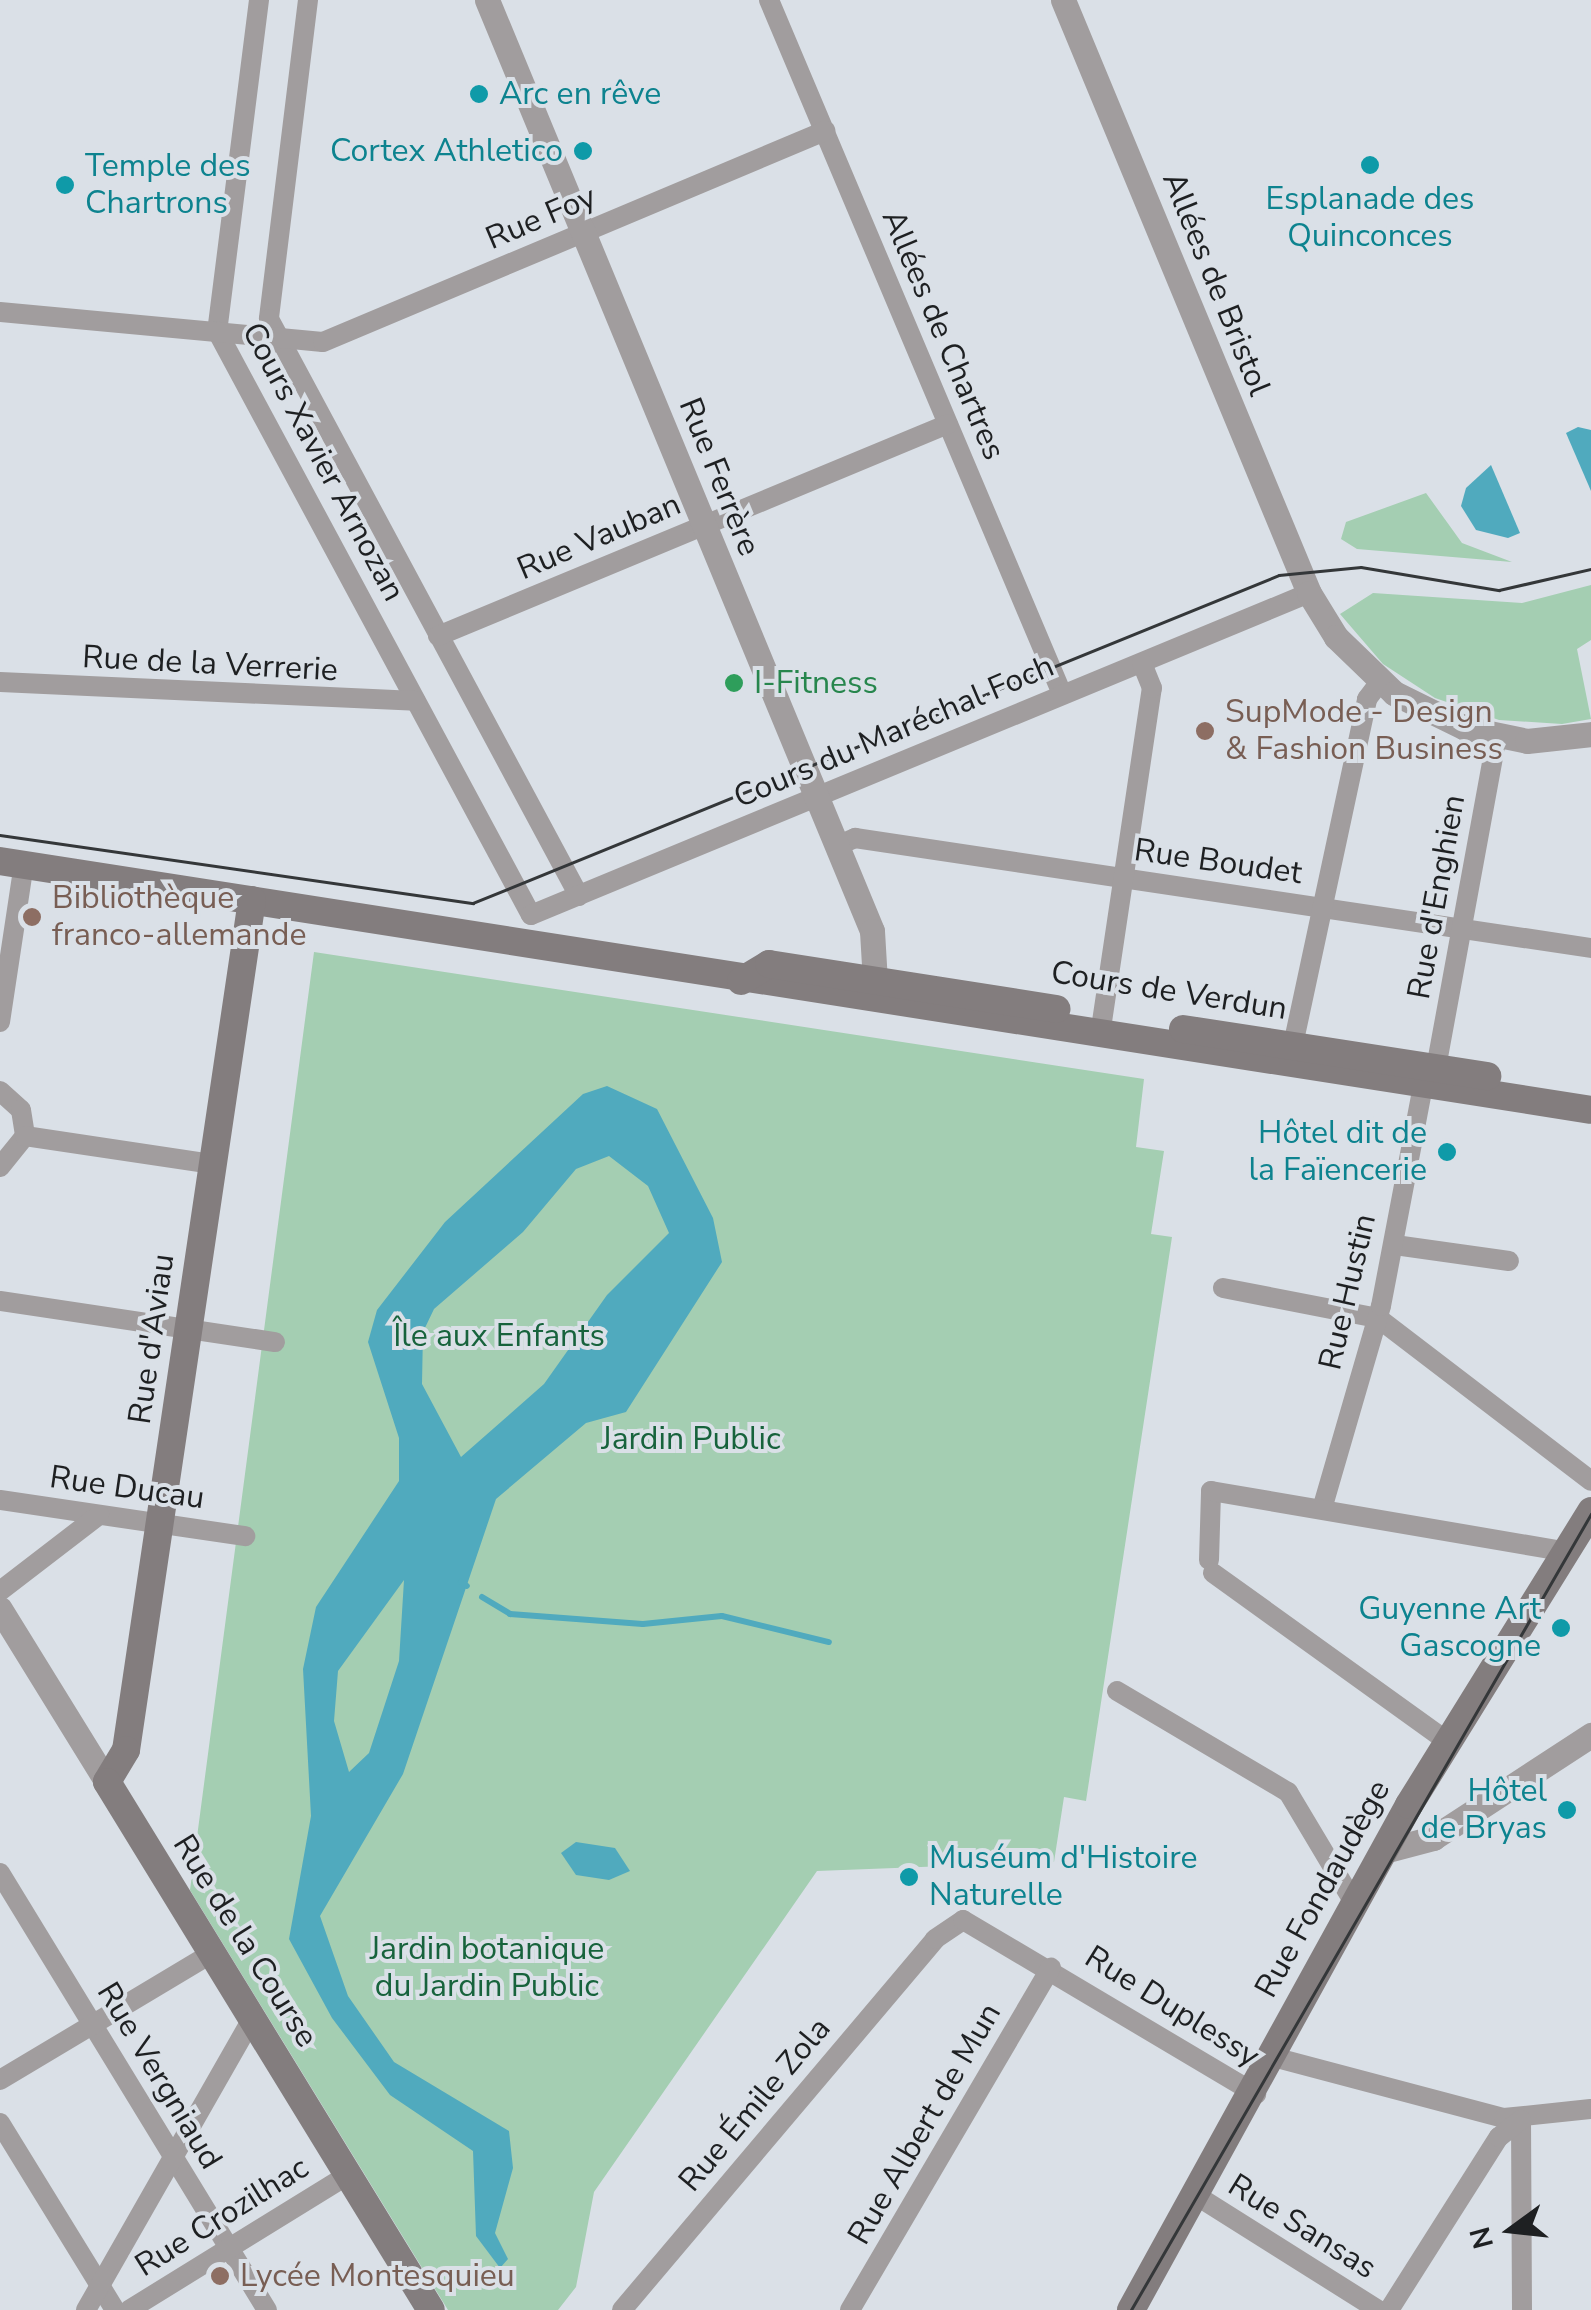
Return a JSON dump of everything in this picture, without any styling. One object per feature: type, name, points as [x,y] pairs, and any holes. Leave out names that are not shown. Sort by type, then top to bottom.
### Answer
[{"type":"main road","name":"Cours de Verdun","points":[[12,862],[804,992],[1292,1045],[1591,1110]]},
{"type":"main road","name":"Rue d'Aviau","points":[[107,1782],[126,1750],[252,900]]},
{"type":"main road","name":"Cours de Verdun","points":[[741,981],[769,964],[1102,1026],[1429,1076],[1591,1093]]},
{"type":"main road","name":"Rue Fondaudège","points":[[1131,2310],[1194,2194],[1256,2094],[1269,2056],[1446,1741],[1591,1511]]},
{"type":"main road","name":"Rue de la Course","points":[[107,1782],[431,2310]]},
{"type":"street","name":"Cours Xavier Arnozan","points":[[258,0],[217,331],[531,916]]},
{"type":"street","name":"Cours Xavier Arnozan","points":[[308,0],[269,318],[578,896]]},
{"type":"street","name":"Rue Ferrère","points":[[487,0],[876,943],[875,981]]},
{"type":"street","name":"Allées de Chartres","points":[[769,0],[1062,694]]},
{"type":"street","name":"Allées de Bristol","points":[[1063,0],[1308,593],[1380,682],[1432,715],[1497,737]]},
{"type":"street","name":"Rue Foy","points":[[0,312],[324,342],[825,131]]},
{"type":"street","name":"Rue Vauban","points":[[438,636],[948,424]]},
{"type":"street","name":"Cours du Maréchal Foch","points":[[531,916],[1308,593]]},
{"type":"street","points":[[1102,1026],[1152,688],[1142,662]]},
{"type":"street","name":"Rue de la Verrerie","points":[[0,682],[416,701]]},
{"type":"street","points":[[1292,1045],[1367,699],[1380,682]]},
{"type":"street","points":[[1497,737],[1591,734]]},
{"type":"street","name":"Rue d'Enghien","points":[[1429,1076],[1462,928],[1497,737]]},
{"type":"street","name":"Rue Boudet","points":[[837,846],[855,838],[1591,948]]},
{"type":"street","points":[[0,1022],[12,862]]},
{"type":"street","points":[[527,944],[531,916]]},
{"type":"street","points":[[804,992],[875,981]]},
{"type":"street","name":"Rue Hustin","points":[[1322,1508],[1378,1318],[1429,1076]]},
{"type":"street","points":[[0,1091],[20,1110],[25,1136],[0,1167]]},
{"type":"street","points":[[25,1136],[213,1164]]},
{"type":"street","points":[[1395,1246],[1508,1262]]},
{"type":"street","points":[[1222,1288],[1378,1318],[1591,1481]]},
{"type":"street","points":[[0,1300],[275,1342]]},
{"type":"street","points":[[1446,1741],[1211,1567],[1205,1531],[1211,1492],[1566,1552]]},
{"type":"street","name":"Rue Ducau","points":[[0,1500],[245,1536]]},
{"type":"street","points":[[0,1590],[99,1514]]},
{"type":"street","name":"Rue de la Course","points":[[0,1609],[107,1782]]},
{"type":"street","points":[[1117,1691],[1288,1792],[1356,1906]]},
{"type":"street","points":[[1388,1850],[1433,1838],[1591,1735]]},
{"type":"street","name":"Rue Vergniaud","points":[[0,1873],[267,2310]]},
{"type":"street","name":"Rue Duplessy","points":[[934,1939],[964,1920],[1005,1940],[1256,2094]]},
{"type":"street","name":"Rue Émile Zola","points":[[622,2310],[934,1939]]},
{"type":"street","points":[[0,2080],[212,1953]]},
{"type":"street","name":"Rue Albert de Mun","points":[[850,2310],[1051,1968]]},
{"type":"street","points":[[86,2310],[252,2019]]},
{"type":"street","points":[[1269,2056],[1522,2120],[1591,2109]]},
{"type":"street","points":[[1389,2310],[1499,2137],[1522,2120]]},
{"type":"street","points":[[1522,2120],[1522,2310]]},
{"type":"street","points":[[0,2123],[115,2310]]},
{"type":"street","name":"Rue Crozilhac","points":[[129,2310],[348,2174]]},
{"type":"street","name":"Rue Sansas","points":[[1194,2194],[1378,2310]]},
{"type":"green space","points":[[1426,493],[1462,543],[1512,562],[1357,549],[1341,539],[1346,522]]},
{"type":"green space","points":[[1591,585],[1591,640],[1577,649],[1591,719],[1562,724],[1499,720],[1435,698],[1383,664],[1340,614],[1373,593],[1522,603]]},
{"type":"green space","name":"Jardin Public","points":[[314,952],[1144,1079],[1136,1147],[1164,1151],[1151,1234],[1172,1237],[1086,1801],[1064,1797],[1054,1862],[817,1871],[594,2192],[576,2287],[558,2310],[448,2310],[190,1890]]},
{"type":"water","points":[[1578,427],[1591,430],[1591,491],[1566,433]]},
{"type":"water","points":[[1491,465],[1520,533],[1508,538],[1476,530],[1461,506],[1466,488]]},
{"type":"water","points":[[607,1086],[657,1109],[713,1218],[722,1262],[626,1412],[586,1423],[496,1499],[403,1774],[320,1916],[348,1996],[394,2062],[509,2131],[513,2168],[495,2233],[508,2259],[500,2268],[476,2236],[473,2151],[390,2095],[332,2018],[289,1939],[311,1816],[303,1669],[316,1607],[399,1481],[399,1438],[368,1342],[377,1310],[445,1222],[583,1094]],"holes":[[[609,1156],[648,1186],[669,1233],[607,1295],[544,1384],[461,1457],[422,1384],[423,1332],[434,1309],[523,1232],[576,1169]],[[404,1580],[399,1661],[369,1753],[349,1772],[334,1721],[338,1671]]]},
{"type":"water","points":[[576,1842],[615,1848],[630,1871],[609,1880],[576,1875],[561,1853]]},
{"type":"waterway","points":[[461,1582],[467,1586]]},
{"type":"waterway","points":[[482,1597],[510,1614],[643,1624],[722,1616],[829,1642]]},
{"type":"tram line","points":[[0,835],[473,903],[1279,575],[1361,567],[1499,590],[1591,569]]},
{"type":"tram line","points":[[1131,2310],[1591,1514]]},
{"type":"place","name":"Arc en rêve","points":[[479,94]]},
{"type":"place","name":"Cortex Athletico","points":[[583,151]]},
{"type":"place","name":"Esplanade des Quinconces","points":[[1370,165]]},
{"type":"place","name":"Temple des Chartrons","points":[[65,185]]},
{"type":"place","name":"I-Fitness","points":[[734,683]]},
{"type":"place","name":"SupMode - Design & Fashion Business","points":[[1205,731]]},
{"type":"place","name":"Bibliothèque franco-allemande","points":[[32,917]]},
{"type":"place","name":"Hôtel dit de la Faïencerie","points":[[1447,1152]]},
{"type":"place","name":"Guyenne Art Gascogne","points":[[1561,1628]]},
{"type":"place","name":"Hôtel de Bryas","points":[[1567,1810]]},
{"type":"place","name":"Muséum d'Histoire Naturelle","points":[[909,1877]]},
{"type":"place","name":"Lycée Montesquieu","points":[[220,2276]]},
{"type":"park label","name":"Île aux Enfants","points":[[499,1336]]},
{"type":"park label","name":"Jardin botanique du Jardin Public","points":[[487,1968]]}]
